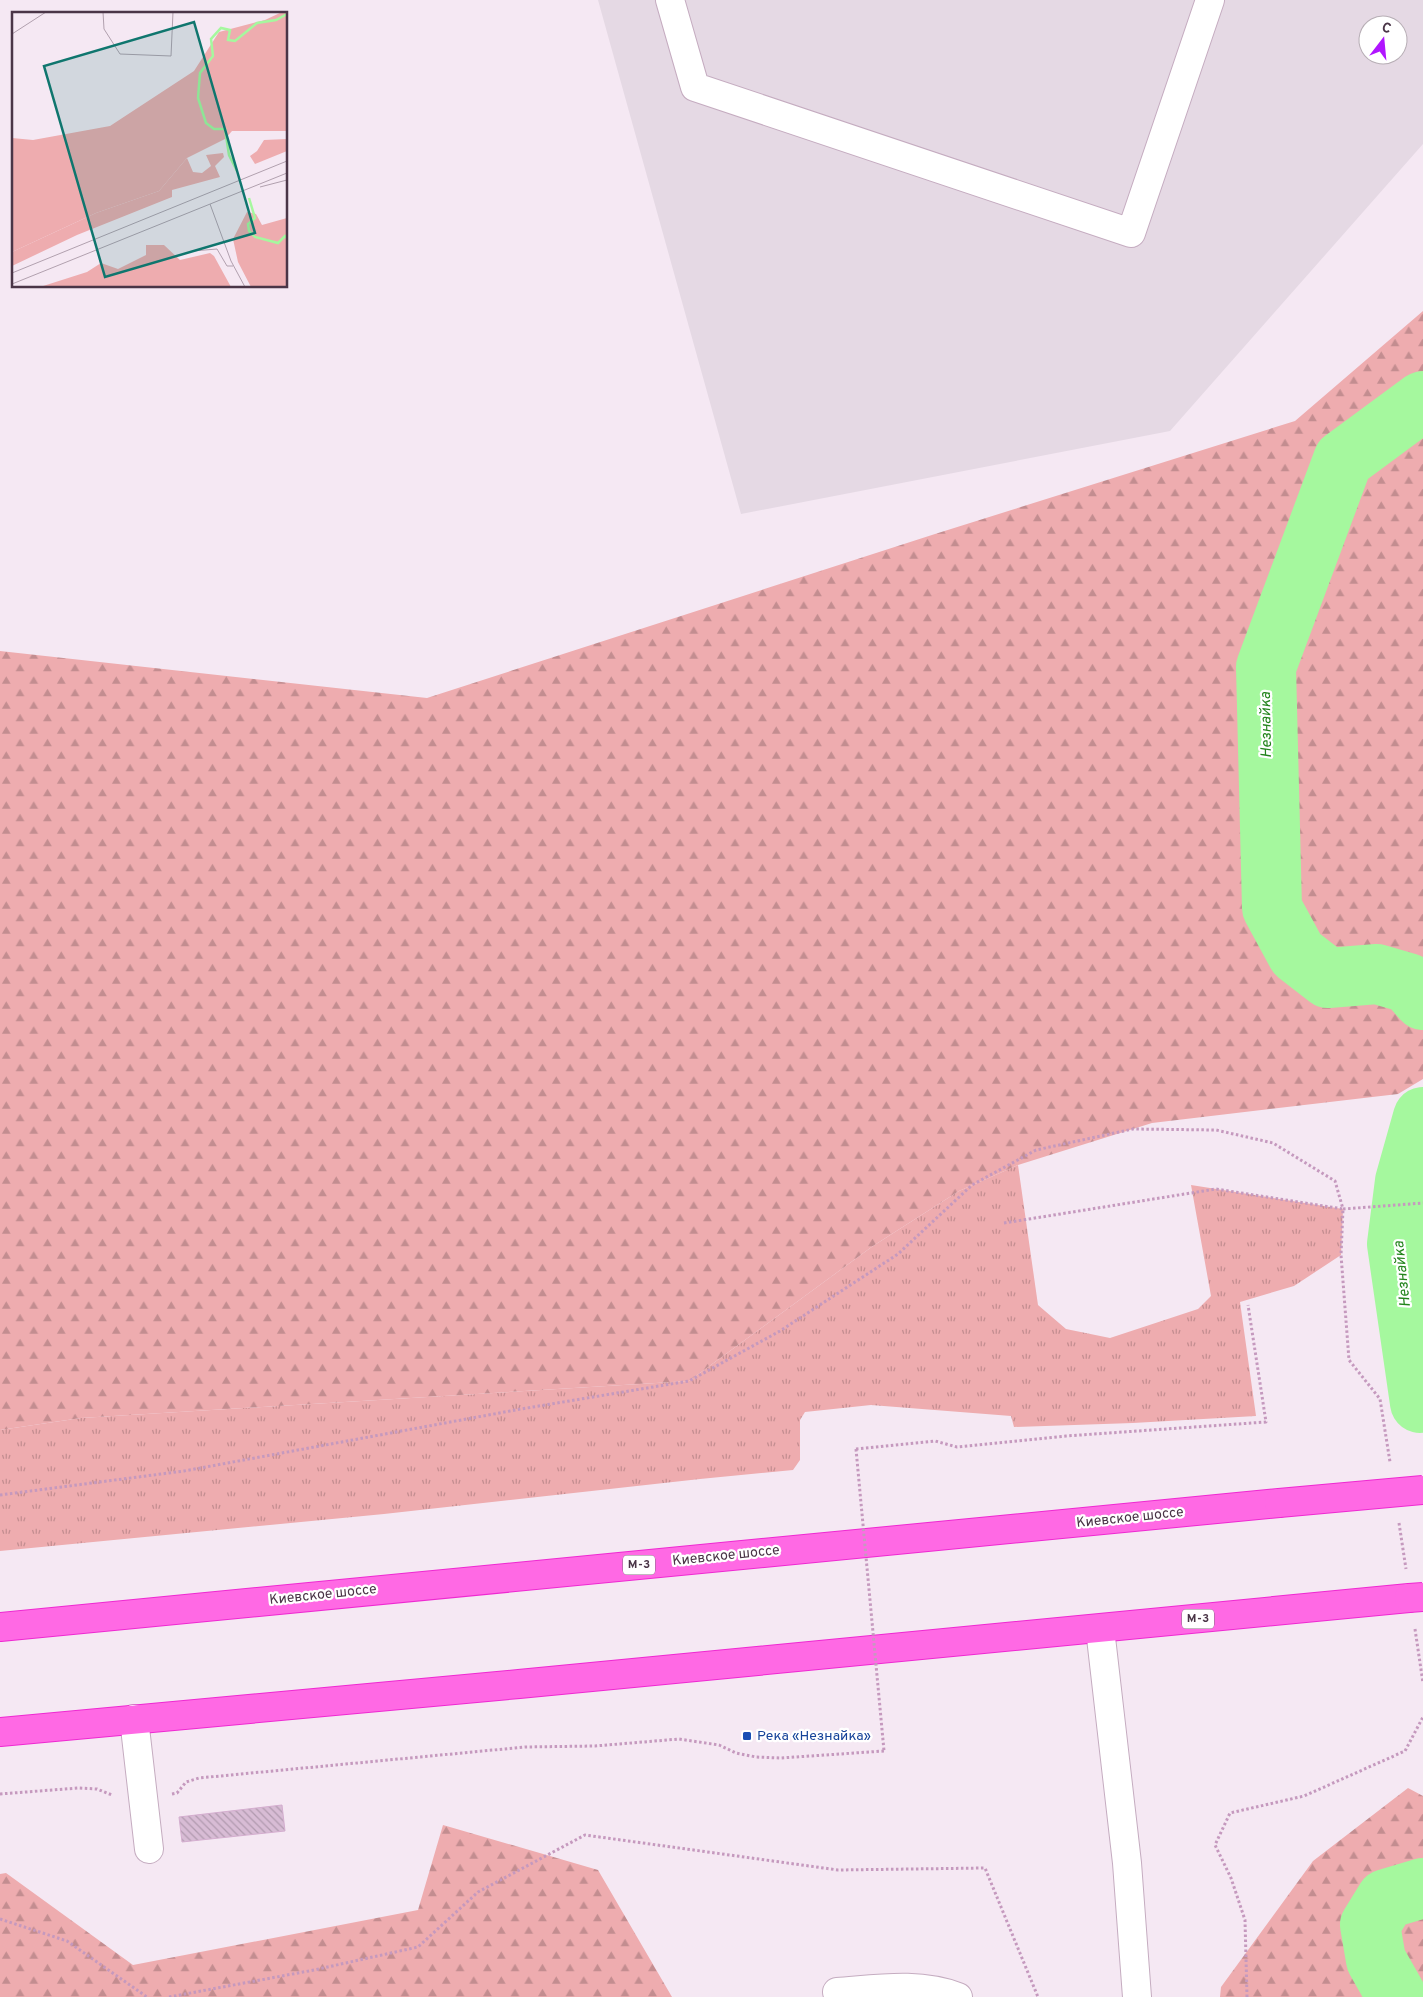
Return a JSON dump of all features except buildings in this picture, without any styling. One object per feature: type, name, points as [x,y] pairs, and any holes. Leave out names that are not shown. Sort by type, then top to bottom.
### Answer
[{"type":"highway","name":"Киевское шоссе","points":[[0,1627],[1423,1490]]},
{"type":"highway","name":"М-3","points":[[0,1732],[1423,1597]]},
{"type":"street","points":[[670,0],[695,87],[1131,233],[1210,0]]},
{"type":"street","points":[[1100,1629],[1127,1863],[1137,1997]]},
{"type":"street","points":[[134,1719],[149,1849]]},
{"type":"street","points":[[837,1992],[900,1987],[942,1991],[958,1997]]},
{"type":"path","points":[[0,1495],[184,1471],[521,1409],[689,1381],[780,1331],[898,1254],[972,1185],[1036,1150],[1133,1129],[1216,1130],[1274,1144],[1334,1181],[1343,1209],[1342,1254],[1349,1360],[1380,1399],[1391,1468]]},
{"type":"path","points":[[1004,1223],[1216,1189],[1343,1209],[1423,1203]]},
{"type":"path","points":[[0,1794],[78,1788],[97,1789],[124,1799],[143,1799],[177,1793],[186,1782],[199,1778],[524,1746],[595,1746],[679,1739],[719,1746],[736,1753],[756,1757],[781,1758],[884,1751],[856,1449],[935,1441],[957,1447],[1066,1436],[1266,1422],[1248,1305]]},
{"type":"path","points":[[1398,1516],[1407,1575]]},
{"type":"path","points":[[1414,1624],[1423,1683]]},
{"type":"path","points":[[1247,1997],[1245,1920],[1231,1878],[1215,1846],[1230,1813],[1304,1796],[1405,1751],[1423,1717]]},
{"type":"path","points":[[169,1997],[314,1970],[418,1947],[478,1892],[585,1835],[838,1870],[985,1868],[1038,1997]]},
{"type":"path","points":[[0,1919],[67,1941],[147,1997]]},
{"type":"shaded area","points":[[598,0],[1423,0],[1423,144],[1170,431],[741,514]]},
{"type":"green space","points":[[1423,311],[1423,1079],[1398,1094],[1152,1123],[1018,1165],[959,1191],[873,1246],[689,1381],[81,1418],[0,1430],[0,651],[427,698],[935,534],[1295,421]]},
{"type":"green space","points":[[1018,1165],[1038,1305],[1066,1329],[1110,1338],[1198,1309],[1211,1296],[1191,1185],[1343,1209],[1341,1255],[1294,1286],[1240,1302],[1256,1416],[1014,1427],[1011,1416],[871,1405],[805,1412],[800,1420],[800,1460],[793,1470],[384,1514],[0,1551],[0,1430],[81,1418],[689,1381],[873,1246],[959,1191]]},
{"type":"green space","points":[[1408,1788],[1423,1796],[1423,1997],[1220,1997],[1221,1987],[1313,1861]]},
{"type":"green space","points":[[443,1825],[598,1870],[672,1997],[0,1997],[0,1874],[6,1873],[133,1965],[418,1910]]},
{"type":"waterway","name":"Незнайка","points":[[1423,401],[1343,460],[1266,667],[1272,908],[1297,954],[1328,978],[1377,974],[1408,983],[1423,1000]]},
{"type":"waterway","name":"Незнайка","points":[[1420,1403],[1397,1244],[1405,1181],[1423,1117]]},
{"type":"waterway","name":"Незнайка","points":[[1397,1997],[1376,1960],[1370,1925],[1386,1899],[1423,1888]]},
{"type":"place","name":"Река «Незнайка»","points":[[747,1736]]}]
